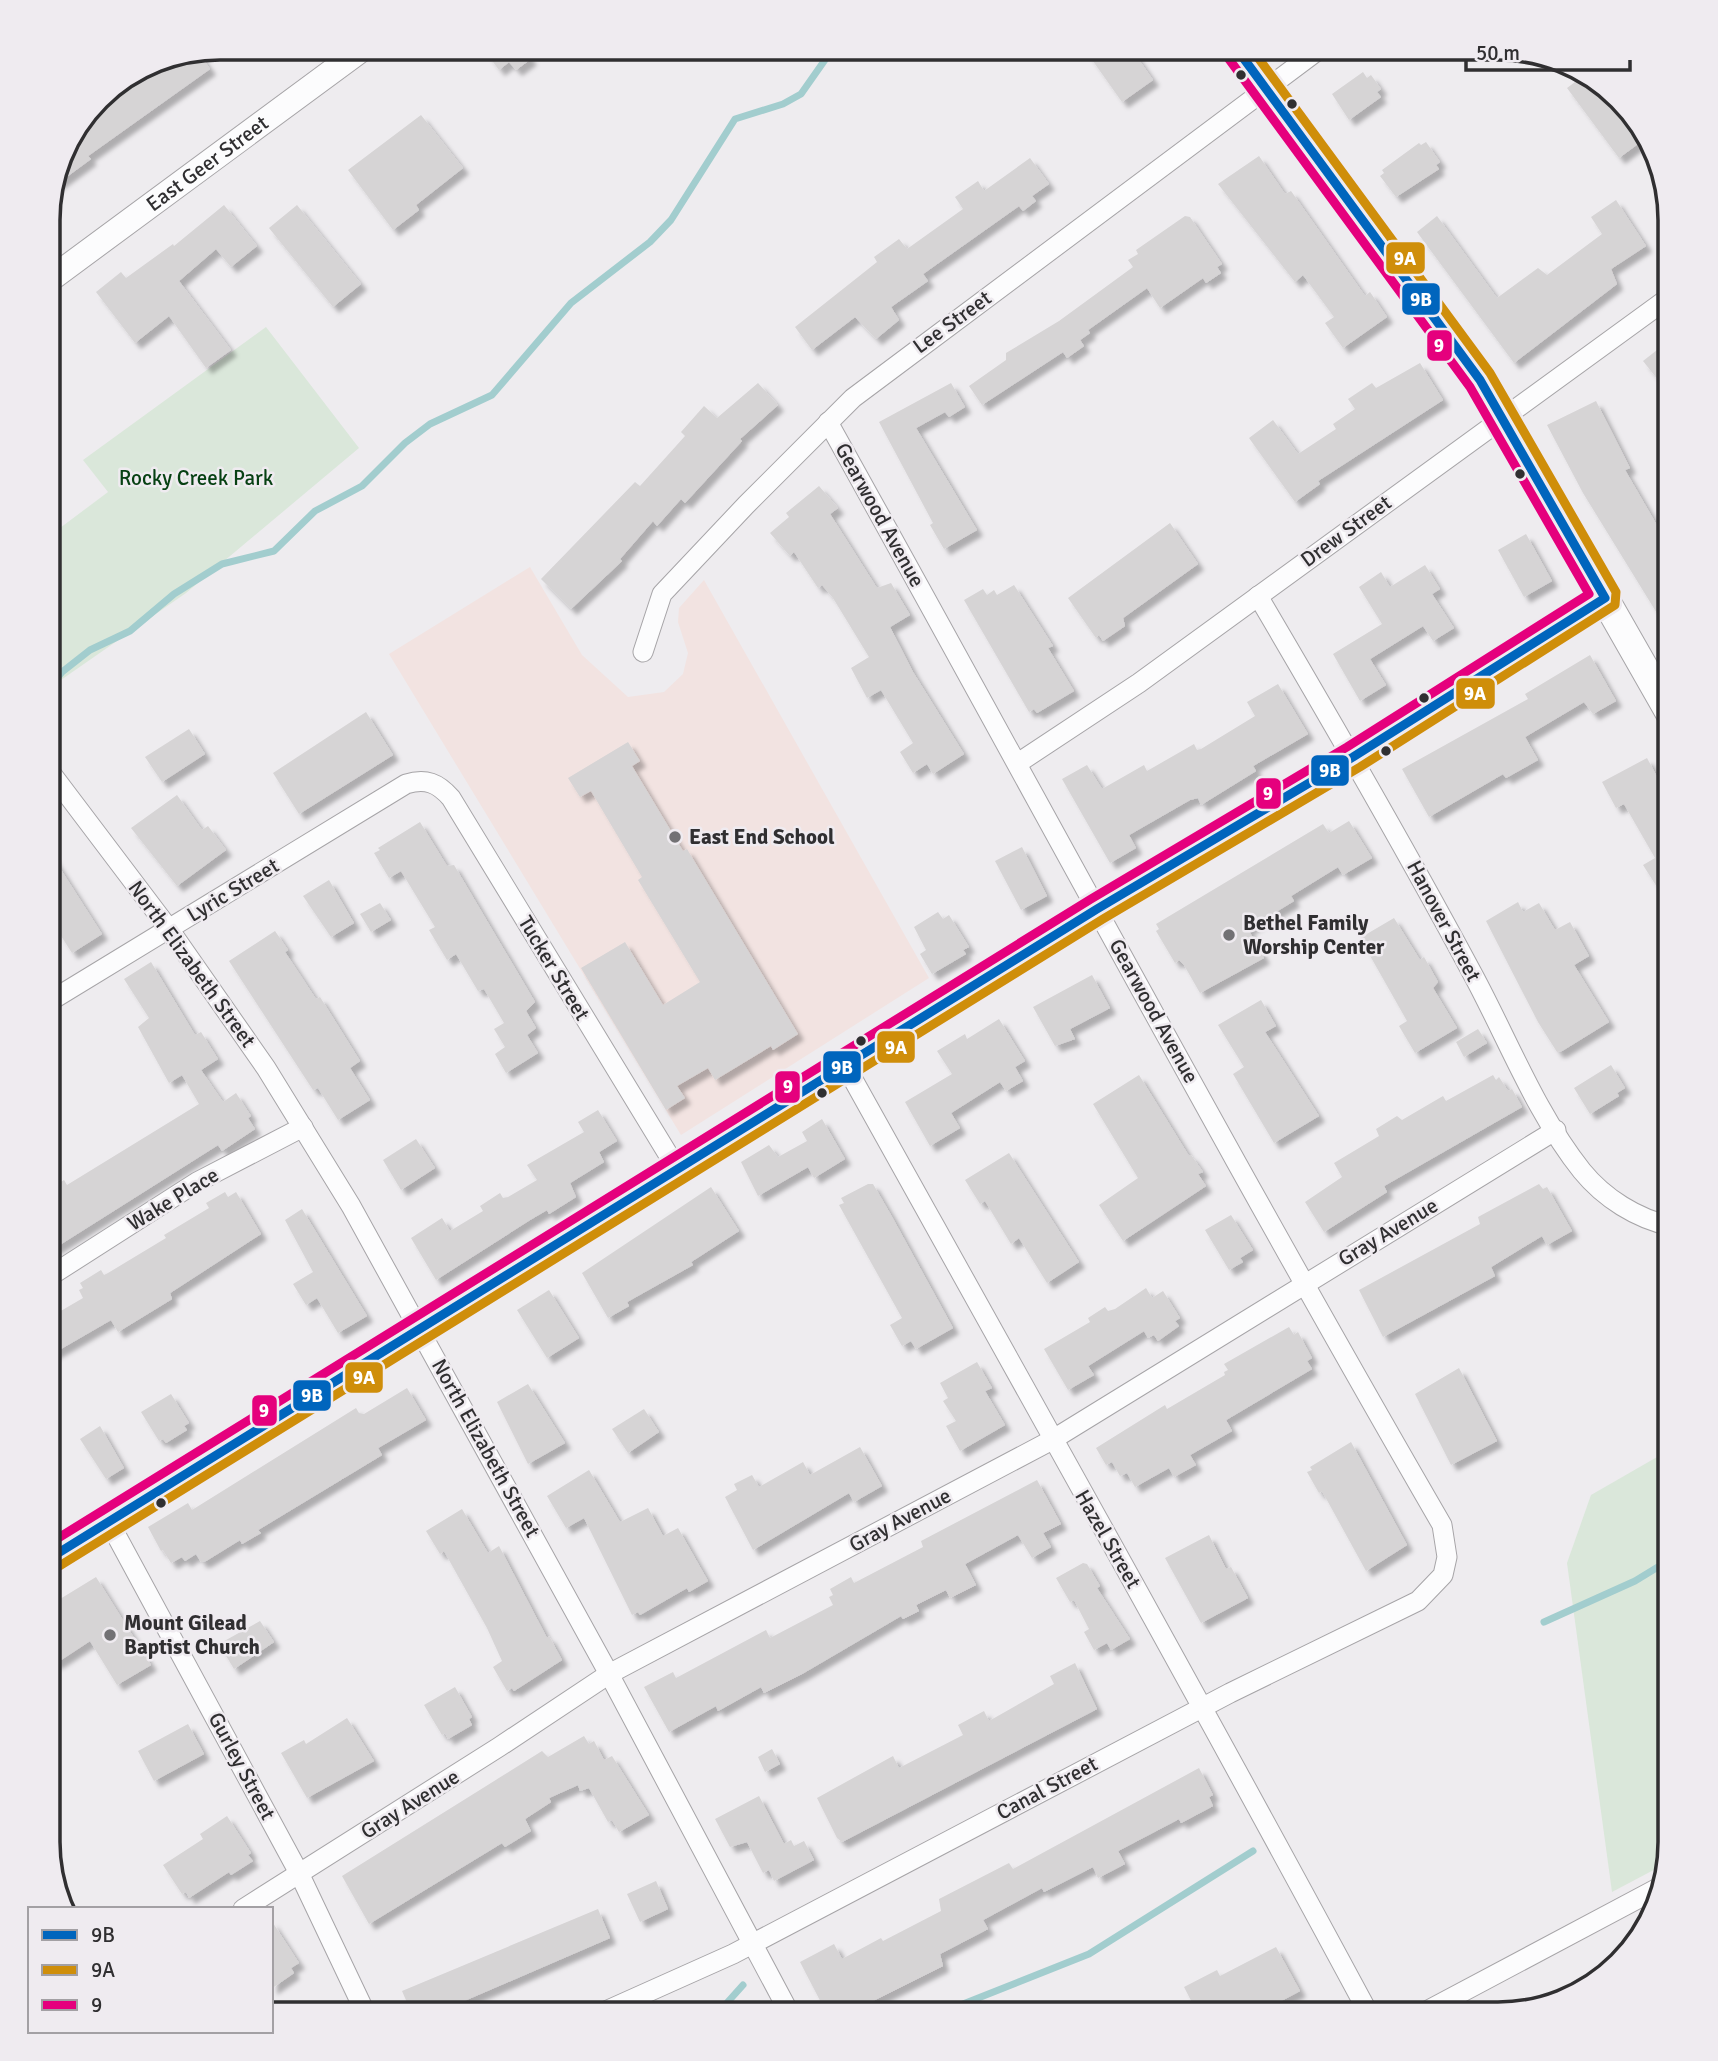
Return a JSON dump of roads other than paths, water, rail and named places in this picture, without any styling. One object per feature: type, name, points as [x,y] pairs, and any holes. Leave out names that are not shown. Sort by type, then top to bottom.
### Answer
[{"type":"main road","points":[[1245,60],[1431,311],[1503,417],[1658,692]]},
{"type":"street","name":"East Geer Street","points":[[60,272],[348,60]]},
{"type":"street","name":"Lee Street","points":[[643,652],[662,594],[828,422],[886,371],[1305,60]]},
{"type":"street","name":"Drew Street","points":[[1018,763],[1139,683],[1658,305]]},
{"type":"street","name":"Gearwood Avenue","points":[[828,422],[1304,1282],[1443,1525]]},
{"type":"street","name":"Hanover Street","points":[[1258,596],[1353,757],[1556,1130],[1580,1168],[1604,1194],[1658,1221]]},
{"type":"street","points":[[60,1552],[1097,909],[1353,757],[1605,598]]},
{"type":"street","name":"Lyric Street","points":[[60,995],[406,784],[420,780]]},
{"type":"street","name":"Tucker Street","points":[[420,780],[440,785],[451,798],[677,1169]]},
{"type":"street","name":"North Elizabeth Street","points":[[60,785],[169,929],[266,1068],[303,1127],[420,1328],[784,2002]]},
{"type":"street","name":"Hazel Street","points":[[845,1065],[1052,1440],[1203,1706],[1363,2002]]},
{"type":"street","name":"Wake Place","points":[[60,1270],[197,1182],[303,1127]]},
{"type":"street","name":"Gray Avenue","points":[[246,1907],[609,1674],[1052,1440],[1304,1282],[1556,1130]]},
{"type":"street","name":"Gurley Street","points":[[108,1522],[299,1873],[360,2002]]},
{"type":"street","name":"Canal Street","points":[[625,2002],[753,1944],[1203,1706],[1418,1601],[1443,1575],[1447,1557],[1443,1525]]},
{"type":"street","points":[[1444,2002],[1650,1892]]},
{"type":"waterway","points":[[60,674],[90,650],[130,631],[174,594],[222,564],[274,551],[315,511],[362,486],[405,443],[430,424],[492,395],[571,303],[650,242],[671,220],[735,119],[783,104],[801,94],[825,60]]},
{"type":"waterway","points":[[1544,1622],[1635,1581],[1658,1567]]},
{"type":"waterway","points":[[968,2002],[1089,1954],[1253,1851]]},
{"type":"waterway","points":[[728,2002],[743,1985]]},
{"type":"place","name":"East End School","points":[[675,837]]},
{"type":"place","name":"Bethel Family Worship Center","points":[[1229,935]]},
{"type":"place","name":"Mount Gilead Baptist Church","points":[[110,1635]]},
{"type":"park label","name":"Rocky Creek Park","points":[[196,478]]}]
